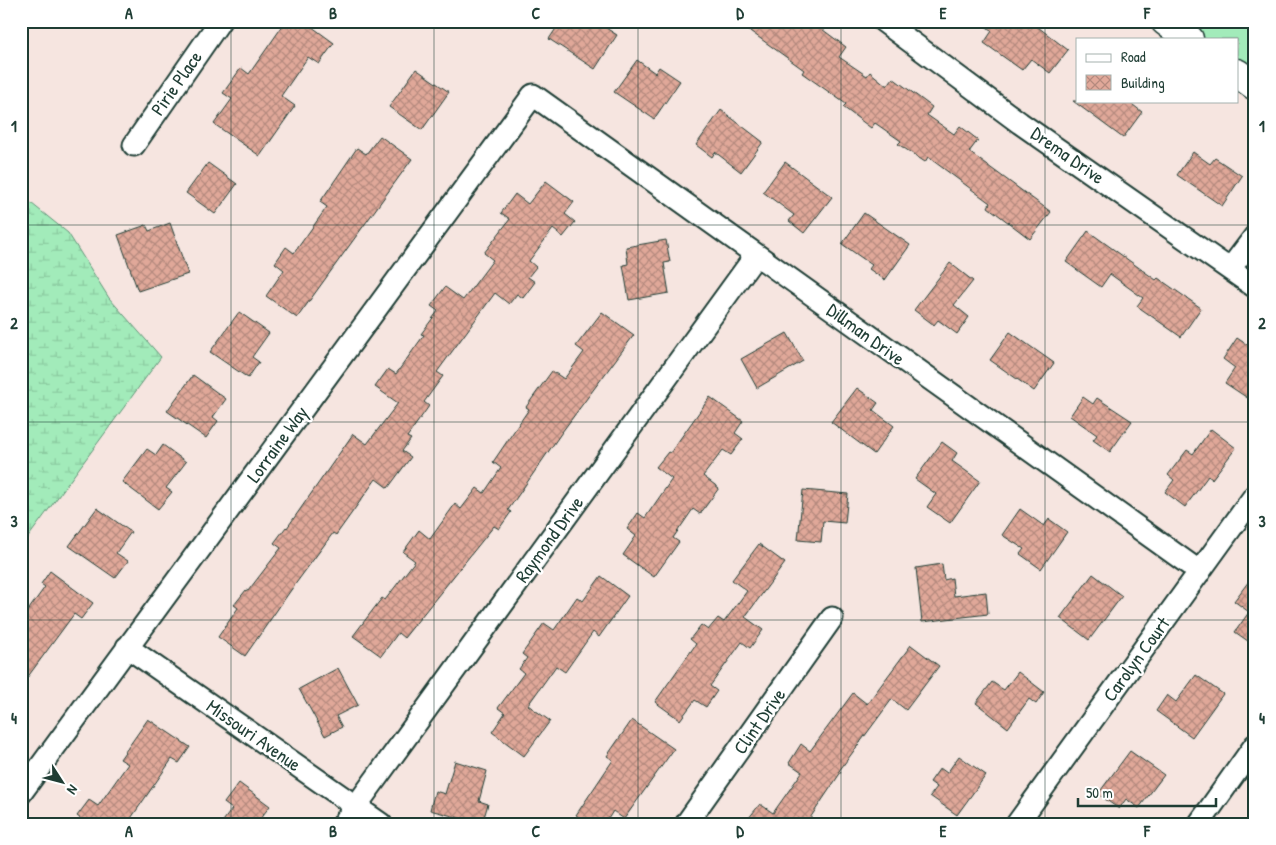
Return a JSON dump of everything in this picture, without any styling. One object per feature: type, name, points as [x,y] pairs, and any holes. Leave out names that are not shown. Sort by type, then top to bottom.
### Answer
[{"type":"main road","points":[[1165,21],[1188,38]]},
{"type":"main road","points":[[1238,74],[1255,86]]},
{"type":"street","name":"Pirie Place","points":[[134,145],[220,21]]},
{"type":"street","name":"Drema Drive","points":[[883,21],[1020,122],[1255,287]]},
{"type":"street","name":"Dillman Drive","points":[[533,95],[1200,572]]},
{"type":"street","name":"Lorraine Way","points":[[21,793],[533,95]]},
{"type":"street","points":[[1230,269],[1255,236]]},
{"type":"street","name":"Raymond Drive","points":[[342,824],[756,255]]},
{"type":"street","name":"Carolyn Court","points":[[1017,824],[1255,495]]},
{"type":"street","name":"Clint Drive","points":[[686,824],[832,618]]},
{"type":"street","name":"Missouri Avenue","points":[[127,647],[381,824]]},
{"type":"street","points":[[1198,824],[1255,745]]},
{"type":"green space","points":[[1181,21],[1255,21],[1255,74],[1238,63],[1238,38],[1204,38]]},
{"type":"green space","points":[[21,195],[68,233],[109,298],[161,357],[21,547]]},
{"type":"building","points":[[286,21],[304,21],[334,43],[319,64],[308,57],[281,96],[295,106],[260,156],[214,124],[232,99],[223,93],[241,68],[249,74]]},
{"type":"building","points":[[561,21],[595,21],[617,35],[595,69],[549,39]]},
{"type":"building","points":[[736,21],[811,21],[846,47],[839,57],[867,76],[870,72],[887,86],[893,78],[932,107],[927,115],[954,134],[960,126],[978,140],[969,152],[1051,212],[1030,239],[988,207],[990,203],[928,157],[925,162],[898,144],[901,141],[875,123],[871,128],[843,107],[846,104],[802,73],[804,70]]},
{"type":"building","points":[[979,21],[1030,21],[1068,50],[1050,73],[1031,59],[1022,70],[984,43],[992,31]]},
{"type":"building","points":[[637,60],[655,73],[659,67],[680,81],[654,119],[614,92]]},
{"type":"building","points":[[416,69],[449,92],[422,130],[389,107]]},
{"type":"building","points":[[1073,101],[1129,102],[1142,112],[1123,138]]},
{"type":"building","points":[[721,110],[763,142],[741,172],[715,152],[712,157],[696,145]]},
{"type":"building","points":[[380,136],[412,159],[297,318],[266,296],[284,270],[275,263],[286,247],[294,253],[327,207],[320,202],[357,148],[366,154]]},
{"type":"building","points":[[1193,152],[1210,164],[1215,158],[1242,176],[1222,206],[1177,175]]},
{"type":"building","points":[[785,162],[832,197],[804,233],[789,221],[794,215],[763,192]]},
{"type":"building","points":[[208,163],[237,184],[215,214],[186,193]]},
{"type":"building","points":[[546,181],[574,202],[565,214],[575,222],[563,237],[553,229],[529,261],[536,267],[528,277],[535,282],[523,298],[517,294],[509,304],[495,293],[437,372],[443,376],[424,402],[429,406],[407,437],[411,439],[402,451],[411,457],[388,488],[376,479],[336,535],[333,533],[245,656],[218,637],[238,608],[234,605],[246,590],[248,591],[281,548],[274,543],[287,528],[353,434],[367,444],[398,403],[375,387],[388,369],[396,374],[424,335],[421,334],[438,311],[431,306],[445,287],[463,300],[493,260],[484,253],[510,219],[501,213],[515,194],[528,204]]},
{"type":"building","points":[[864,213],[910,245],[885,280],[869,269],[872,265],[842,244]]},
{"type":"building","points":[[170,223],[188,274],[138,291],[118,235],[146,225],[149,231]]},
{"type":"building","points":[[1088,231],[1156,280],[1158,278],[1201,308],[1181,337],[1137,306],[1143,298],[1110,274],[1101,287],[1066,262]]},
{"type":"building","points":[[666,240],[670,262],[664,263],[669,293],[629,300],[623,265],[628,264],[626,247]]},
{"type":"building","points":[[950,263],[973,281],[954,305],[969,317],[957,334],[938,320],[934,325],[914,310]]},
{"type":"building","points":[[239,312],[269,333],[252,357],[259,362],[248,378],[210,352]]},
{"type":"building","points":[[602,312],[634,335],[562,432],[508,510],[511,512],[499,529],[494,526],[404,638],[398,633],[381,656],[353,636],[382,598],[385,600],[415,561],[403,552],[419,530],[430,539],[455,504],[461,509],[477,488],[484,493],[501,468],[493,462],[529,409],[526,407],[552,371],[564,379],[584,352],[576,346]]},
{"type":"building","points":[[1010,332],[1054,363],[1034,391],[990,360]]},
{"type":"building","points":[[787,333],[803,361],[757,388],[741,359]]},
{"type":"building","points":[[1237,338],[1255,350],[1255,403],[1225,383],[1235,368],[1223,359]]},
{"type":"building","points":[[193,375],[226,399],[213,417],[218,421],[206,438],[167,411]]},
{"type":"building","points":[[857,388],[878,403],[873,410],[894,426],[874,454],[831,422]]},
{"type":"building","points":[[710,397],[743,421],[735,433],[743,439],[731,455],[723,450],[703,476],[719,488],[700,514],[693,509],[673,538],[679,542],[654,577],[623,555],[636,536],[627,529],[638,513],[645,518],[672,479],[656,467],[668,452],[670,453]]},
{"type":"building","points":[[1083,397],[1093,404],[1097,398],[1132,421],[1110,452],[1093,440],[1097,435],[1070,416]]},
{"type":"building","points":[[1211,429],[1236,448],[1212,479],[1208,476],[1185,507],[1165,492],[1174,480],[1168,475],[1187,450],[1193,454]]},
{"type":"building","points":[[942,442],[957,453],[952,461],[980,481],[950,523],[927,507],[936,494],[915,479]]},
{"type":"building","points":[[163,445],[186,462],[166,488],[172,492],[158,509],[122,482],[147,449],[156,455]]},
{"type":"building","points":[[803,490],[848,494],[845,523],[823,521],[821,542],[798,540]]},
{"type":"building","points":[[97,508],[131,532],[116,553],[128,561],[115,578],[69,546]]},
{"type":"building","points":[[1020,509],[1044,526],[1049,519],[1067,532],[1041,569],[1020,554],[1024,549],[1002,535]]},
{"type":"building","points":[[759,544],[785,563],[745,617],[763,630],[750,648],[742,642],[710,686],[717,691],[706,707],[695,700],[680,720],[655,702],[696,644],[690,639],[701,625],[708,630],[718,618],[724,622],[747,591],[732,580]]},
{"type":"building","points":[[942,564],[944,580],[952,578],[954,596],[986,592],[988,614],[922,622],[916,568]]},
{"type":"building","points":[[50,571],[93,603],[81,619],[74,614],[21,686],[21,620],[45,587],[41,584]]},
{"type":"building","points":[[1255,573],[1255,646],[1235,632],[1249,612],[1234,601]]},
{"type":"building","points":[[1093,574],[1122,596],[1089,640],[1060,618]]},
{"type":"building","points":[[601,576],[628,596],[599,637],[593,632],[565,672],[556,666],[528,705],[550,721],[524,756],[492,732],[505,713],[498,708],[524,673],[519,669],[527,658],[522,654],[544,623],[554,630],[577,597],[583,601]]},
{"type":"building","points":[[911,645],[939,666],[906,710],[892,699],[839,771],[841,772],[806,824],[744,824],[760,804],[773,813],[802,772],[789,763],[801,744],[810,751],[853,693],[867,704]]},
{"type":"building","points":[[338,668],[358,705],[336,716],[342,727],[325,736],[299,689]]},
{"type":"building","points":[[1018,672],[1044,692],[1036,704],[1029,699],[1008,728],[976,703],[992,682],[1004,690]]},
{"type":"building","points":[[1196,675],[1223,694],[1192,737],[1156,711],[1167,695],[1176,702]]},
{"type":"building","points":[[148,719],[190,747],[179,763],[172,759],[127,824],[88,824],[77,816],[89,800],[98,806],[128,764],[120,759]]},
{"type":"building","points":[[632,720],[674,749],[624,819],[613,811],[605,824],[589,824],[576,815],[613,760],[607,756]]},
{"type":"building","points":[[1130,751],[1164,775],[1139,808],[1126,799],[1119,809],[1098,794]]},
{"type":"building","points":[[959,756],[986,775],[957,815],[930,796],[937,787],[930,782],[940,768],[947,773]]},
{"type":"building","points":[[455,761],[487,771],[479,801],[488,804],[482,824],[430,810],[435,791],[445,794]]},
{"type":"building","points":[[239,783],[270,806],[256,824],[221,824],[232,809],[224,803]]}]
